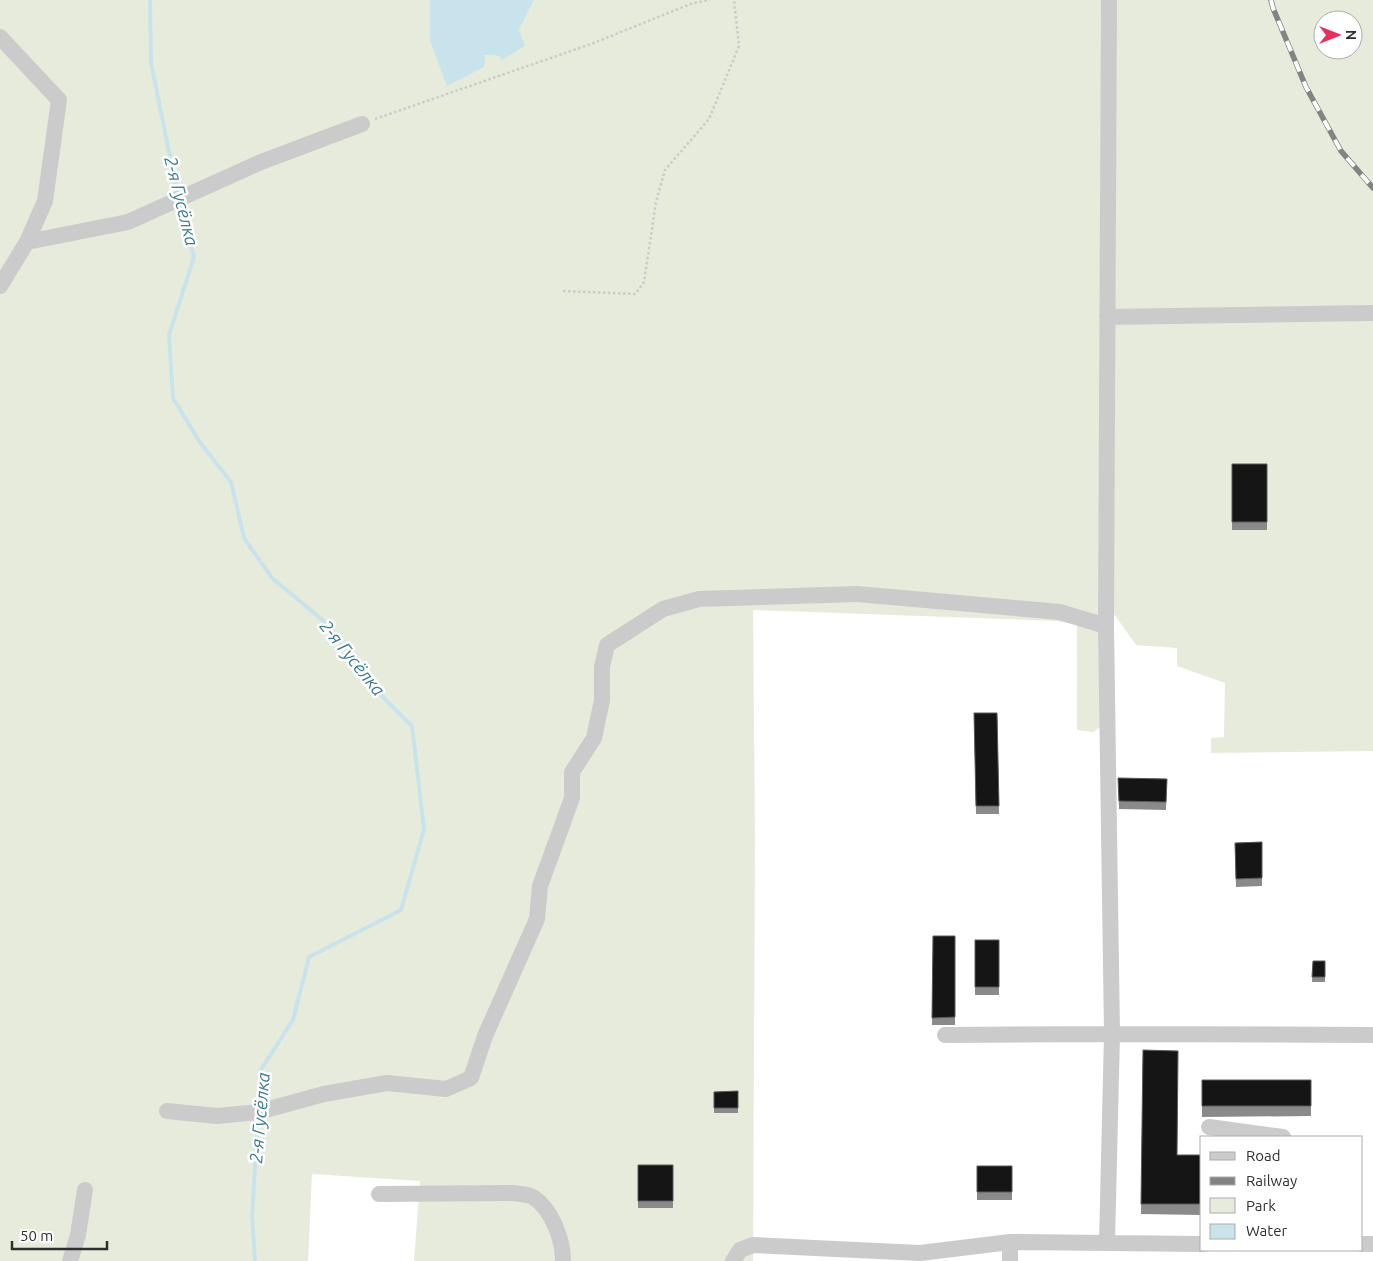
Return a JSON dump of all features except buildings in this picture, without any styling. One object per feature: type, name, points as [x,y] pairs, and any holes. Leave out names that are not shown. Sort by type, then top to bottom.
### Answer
[{"type":"street","points":[[1107,1243],[1112,1034],[1106,626],[1109,0]]},
{"type":"street","points":[[0,38],[59,100],[45,201],[27,242],[0,286]]},
{"type":"street","points":[[27,242],[128,222],[260,162],[362,124]]},
{"type":"street","points":[[1107,317],[1373,313]]},
{"type":"street","points":[[167,1111],[217,1116],[250,1113],[324,1094],[387,1083],[446,1089],[471,1078],[485,1036],[537,919],[540,886],[572,798],[572,772],[594,738],[602,700],[602,667],[607,645],[663,610],[699,599],[857,594],[1060,612],[1106,626]]},
{"type":"street","points":[[945,1035],[1373,1035]]},
{"type":"street","points":[[1209,1127],[1276,1136]]},
{"type":"street","points":[[70,1261],[78,1236],[85,1190]]},
{"type":"street","points":[[380,1194],[494,1193],[532,1196],[544,1207],[553,1222],[563,1250],[563,1261]]},
{"type":"street","points":[[1010,1242],[1010,1261]]},
{"type":"street","points":[[734,1261],[740,1250],[753,1245],[920,1257],[1010,1242],[1200,1244]]},
{"type":"path","points":[[362,124],[591,44],[693,3],[710,0]]},
{"type":"path","points":[[563,291],[635,294],[644,282],[656,202],[664,170],[709,119],[739,46],[734,0]]},
{"type":"green space","points":[[0,0],[430,0],[430,41],[485,55],[499,56],[519,30],[534,0],[1101,0],[1102,726],[1093,732],[1077,730],[1077,625],[1057,621],[753,610],[755,839],[753,1261],[414,1261],[420,1181],[312,1174],[308,1261],[0,1261]]},
{"type":"green space","points":[[1115,0],[1373,0],[1373,751],[1211,753],[1211,738],[1224,737],[1225,683],[1177,666],[1177,648],[1136,645],[1114,614]]},
{"type":"water","points":[[430,0],[534,0],[519,30],[525,46],[502,60],[499,56],[485,55],[484,67],[447,86],[430,41]]},
{"type":"waterway","name":"2-я Гусёлка","points":[[150,0],[151,63],[178,196]]},
{"type":"waterway","name":"2-я Гусёлка","points":[[179,203],[194,257],[169,335],[173,398],[199,441],[231,482],[244,538],[272,578],[325,622],[382,696],[412,726],[424,829],[401,910],[309,957],[293,1020],[260,1071],[258,1107]]},
{"type":"waterway","name":"2-я Гусёлка","points":[[255,1261],[252,1216],[258,1116]]},
{"type":"railway","points":[[1271,0],[1306,87],[1341,151],[1373,188]]}]
